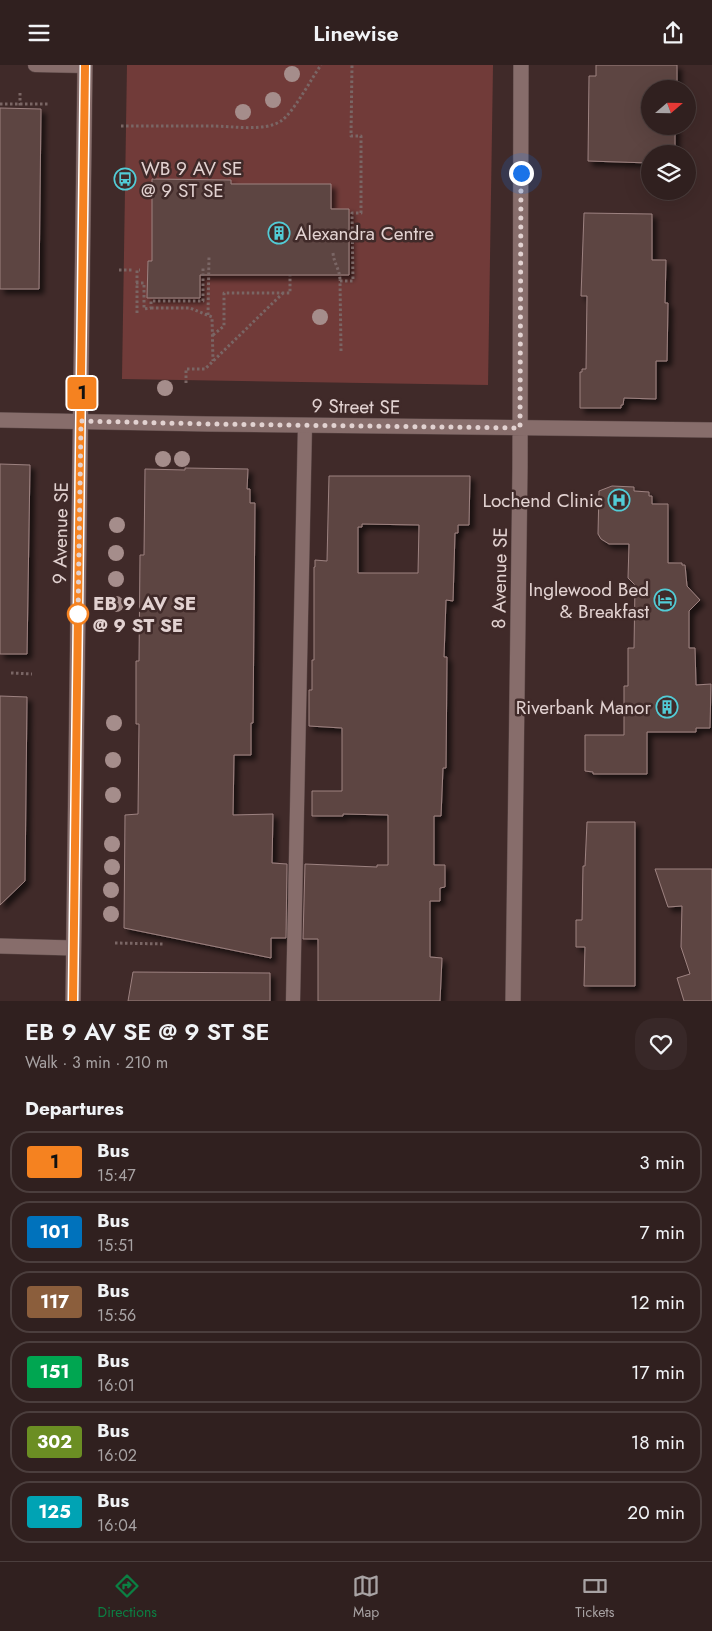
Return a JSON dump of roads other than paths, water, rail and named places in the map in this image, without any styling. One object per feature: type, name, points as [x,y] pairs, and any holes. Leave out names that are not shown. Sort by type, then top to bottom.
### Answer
[{"type":"street","name":"9 Avenue SE","points":[[73,1001],[85,65]]},
{"type":"street","name":"8 Avenue SE","points":[[513,1001],[520,428],[521,65]]},
{"type":"street","name":"9 Street SE","points":[[0,419],[712,430]]},
{"type":"street","points":[[0,946],[74,948]]},
{"type":"lane","points":[[34,65],[85,65]]},
{"type":"lane","points":[[293,1001],[305,425]]},
{"type":"place","name":"WB 9 AV SE @ 9 ST SE","points":[[125,179]]},
{"type":"place","name":"Alexandra Centre","points":[[279,233]]},
{"type":"place","name":"Lochend Clinic","points":[[619,500]]},
{"type":"place","name":"Inglewood Bed & Breakfast","points":[[665,600]]},
{"type":"place","name":"EB 9 AV SE @ 9 ST SE","points":[[78,614]]},
{"type":"place","name":"Riverbank Manor","points":[[667,707]]}]
